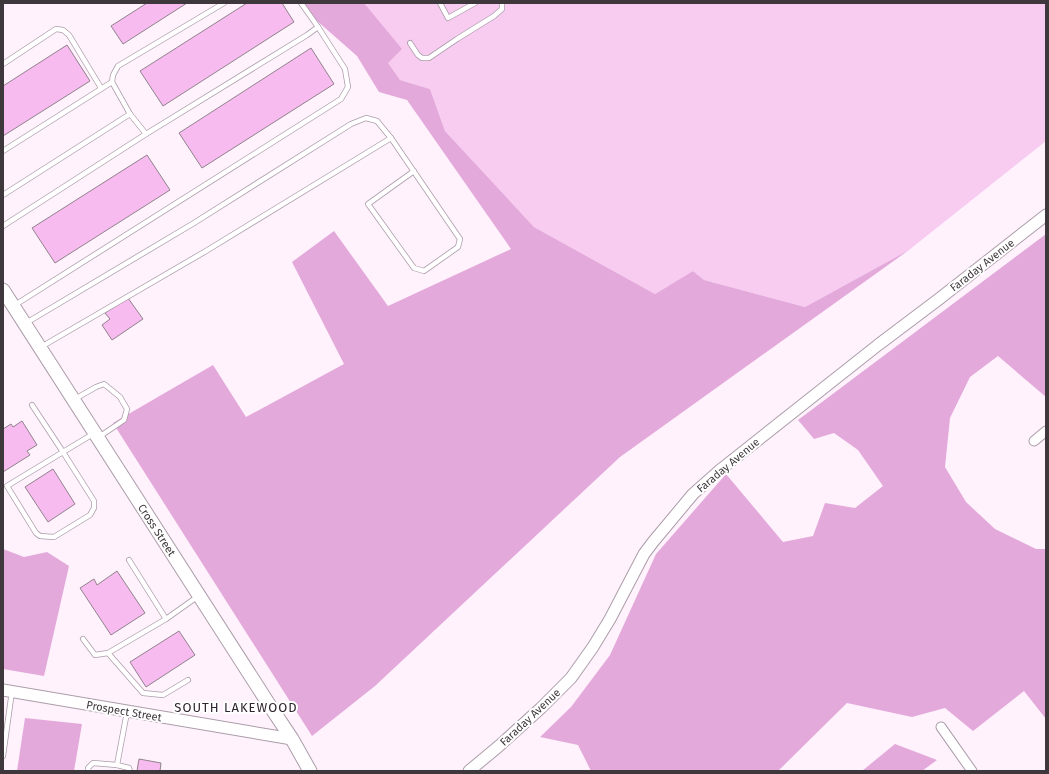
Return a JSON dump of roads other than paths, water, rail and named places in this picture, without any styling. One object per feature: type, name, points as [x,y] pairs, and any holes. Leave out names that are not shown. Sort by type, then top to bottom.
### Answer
[{"type":"main road","name":"Cross Street","points":[[3,290],[292,739],[310,771]]},
{"type":"street","name":"Faraday Avenue","points":[[469,771],[542,708],[570,678],[600,636],[644,554],[660,532],[693,494],[739,454],[1046,215]]},
{"type":"street","points":[[1034,441],[1046,431]]},
{"type":"street","name":"Prospect Street","points":[[7,691],[292,739]]},
{"type":"street","points":[[941,728],[972,771]]},
{"type":"lane","points":[[146,134],[130,114],[112,82],[113,75],[118,66],[224,3]]},
{"type":"lane","points":[[13,306],[341,99],[348,87],[345,69],[301,3]]},
{"type":"lane","points":[[440,3],[448,18],[475,3]]},
{"type":"lane","points":[[410,43],[418,55],[422,58],[428,58],[494,16],[502,9],[502,3]]},
{"type":"lane","points":[[3,226],[146,134],[318,27]]},
{"type":"lane","points":[[3,64],[56,29],[63,30],[69,35],[101,88]]},
{"type":"lane","points":[[3,151],[112,82]]},
{"type":"lane","points":[[3,195],[130,114]]},
{"type":"lane","points":[[25,324],[194,223],[351,124],[366,118],[377,121],[392,138],[460,238],[458,247],[424,271],[414,268],[368,204],[414,171]]},
{"type":"lane","points":[[40,348],[206,251],[392,138]]},
{"type":"lane","points":[[32,405],[63,452],[94,501],[94,508],[90,515],[54,538],[40,536],[36,533],[7,486],[63,452],[124,420],[127,409],[120,397],[104,384],[74,400]]},
{"type":"lane","points":[[129,560],[166,618]]},
{"type":"lane","points":[[83,640],[95,655],[108,653],[199,596]]},
{"type":"lane","points":[[108,653],[143,693],[163,695],[188,680]]},
{"type":"lane","points":[[3,756],[7,691]]},
{"type":"lane","points":[[117,765],[127,712]]},
{"type":"lane","points":[[88,771],[88,768],[93,763],[117,765],[129,768],[130,771]]},
{"type":"district","name":"SOUTH LAKEWOOD","points":[[236,707]]}]
